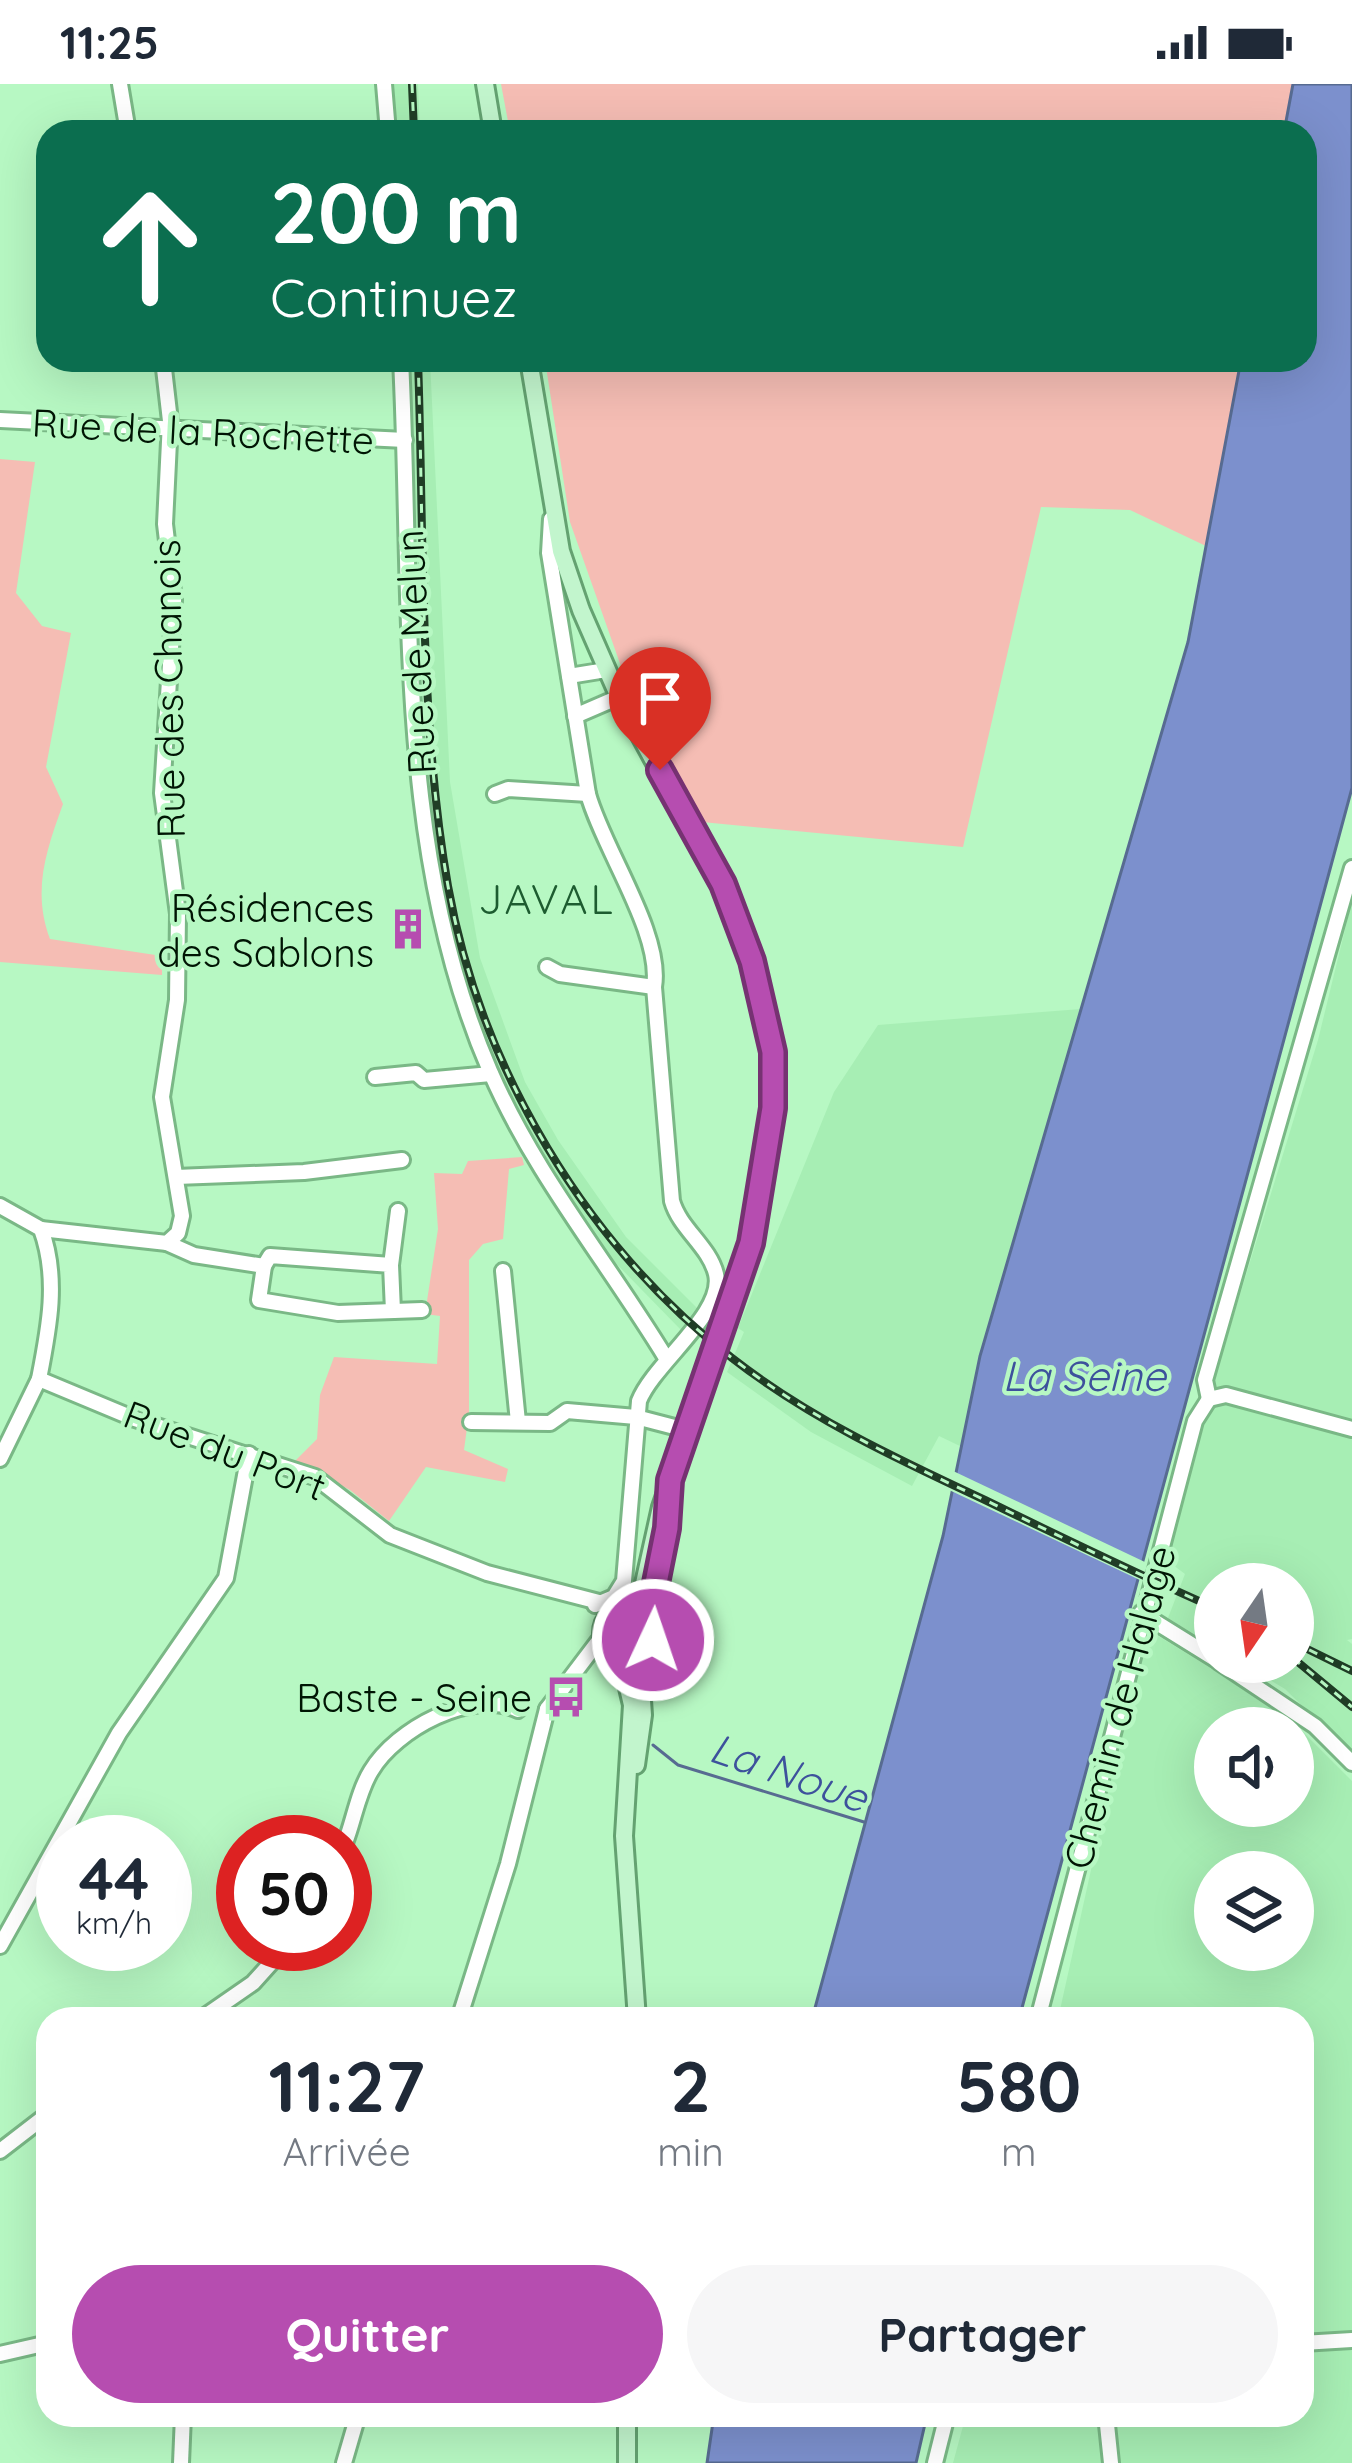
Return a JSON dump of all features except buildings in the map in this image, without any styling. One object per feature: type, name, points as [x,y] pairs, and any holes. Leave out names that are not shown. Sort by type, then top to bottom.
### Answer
[{"type":"main road","points":[[485,84],[491,120]]},
{"type":"main road","points":[[531,372],[561,550],[619,698],[736,912],[773,1052],[772,1130],[765,1182],[670,1480],[644,1588],[626,1608],[615,1645],[643,1715],[636,1762],[632,1922],[637,2007]]},
{"type":"main road","points":[[615,1645],[653,1640],[649,1618],[667,1528],[670,1480]]},
{"type":"main road","points":[[626,1608],[649,1618]]},
{"type":"main road","points":[[626,2427],[627,2463]]},
{"type":"street","points":[[120,84],[126,120]]},
{"type":"street","points":[[384,84],[387,120]]},
{"type":"street","name":"Rue des Chanois","points":[[164,372],[169,427],[165,524],[174,600],[163,793],[178,914],[176,1000],[162,1096],[182,1216],[178,1233],[167,1243]]},
{"type":"street","name":"Rue de Melun","points":[[402,372],[422,799],[444,943],[491,1074],[541,1173],[666,1358]]},
{"type":"street","name":"Rue de la Rochette","points":[[0,420],[405,440]]},
{"type":"street","points":[[463,2007],[508,1864],[547,1709],[587,1655],[615,1645],[592,1604],[620,1591],[627,1568],[643,1392],[708,1310],[717,1285],[707,1256],[677,1218],[672,1201],[654,987],[656,958],[597,828],[588,794],[549,553],[552,508]]},
{"type":"street","points":[[569,676],[606,670]]},
{"type":"street","points":[[575,716],[619,698]]},
{"type":"street","points":[[495,794],[508,789],[588,794]]},
{"type":"street","name":"Chemin de Halage","points":[[1041,2007],[1141,1613],[1195,1421],[1209,1399],[1205,1380],[1352,868]]},
{"type":"street","points":[[547,967],[560,974],[654,987]]},
{"type":"street","points":[[376,1077],[416,1073],[424,1080],[491,1074]]},
{"type":"street","points":[[176,1177],[264,1175],[402,1160]]},
{"type":"street","points":[[0,1206],[41,1228],[167,1243],[194,1255],[264,1266]]},
{"type":"street","points":[[392,1311],[391,1264],[398,1211]]},
{"type":"street","points":[[0,1460],[39,1378],[52,1278],[41,1228]]},
{"type":"street","points":[[391,1264],[270,1256],[259,1300],[338,1313],[422,1310]]},
{"type":"street","points":[[503,1271],[518,1422]]},
{"type":"street","name":"Rue du Port","points":[[39,1378],[135,1419],[315,1477],[390,1535],[487,1573],[592,1604],[626,1608]]},
{"type":"street","points":[[1209,1399],[1226,1395],[1352,1429]]},
{"type":"street","points":[[471,1422],[550,1423],[567,1411],[643,1418],[686,1430]]},
{"type":"street","points":[[0,1946],[119,1732],[226,1578],[250,1454]]},
{"type":"street","points":[[1141,1613],[1194,1646]]},
{"type":"street","points":[[1250,1683],[1315,1726],[1352,1763]]},
{"type":"street","points":[[355,1815],[369,1774],[381,1759],[442,1714],[484,1702],[518,1710],[547,1709]]},
{"type":"street","points":[[218,2007],[264,1971]]},
{"type":"street","points":[[0,2151],[36,2123]]},
{"type":"street","points":[[1314,2342],[1352,2340]]},
{"type":"street","points":[[0,2354],[36,2346]]},
{"type":"street","points":[[181,2463],[182,2427]]},
{"type":"street","points":[[344,2463],[354,2427]]},
{"type":"street","points":[[935,2463],[943,2427]]},
{"type":"street","points":[[1107,2427],[1111,2463]]},
{"type":"shaded area","points":[[391,84],[418,84],[420,120],[392,120]]},
{"type":"shaded area","points":[[501,84],[1294,84],[1287,120],[508,120]]},
{"type":"shaded area","points":[[407,372],[431,372],[450,782],[480,958],[525,1082],[558,1140],[626,1237],[700,1311],[681,1330],[601,1248],[563,1193],[501,1081],[460,973],[430,801]]},
{"type":"shaded area","points":[[547,372],[1239,372],[1206,546],[1130,510],[1041,507],[963,847],[702,822],[635,706],[570,522]]},
{"type":"shaded area","points":[[0,459],[35,462],[16,593],[42,626],[71,633],[46,767],[63,804],[42,888],[50,939],[162,956],[162,975],[0,962]]},
{"type":"shaded area","points":[[1352,901],[1352,1639],[1347,1640],[1352,1644],[1352,1755],[1314,1718],[1314,1707],[1303,1707],[1275,1683],[1314,1683],[1314,1563],[1194,1563],[1194,1634],[1168,1618],[1185,1574],[1165,1559],[1205,1409],[1318,1040]]},
{"type":"shaded area","points":[[1081,1009],[980,1356],[962,1447],[939,1436],[912,1486],[811,1432],[727,1372],[744,1332],[738,1328],[834,1092],[878,1025]]},
{"type":"shaded area","points":[[522,1157],[524,1165],[509,1169],[503,1239],[483,1244],[469,1260],[469,1413],[464,1450],[508,1469],[505,1482],[426,1467],[389,1521],[350,1490],[295,1461],[317,1439],[320,1395],[334,1357],[437,1364],[440,1316],[425,1314],[438,1229],[434,1173],[462,1174],[468,1161]]},
{"type":"shaded area","points":[[629,1615],[642,1621],[648,1634],[642,1647],[629,1653],[616,1647],[610,1634],[616,1621]]},
{"type":"shaded area","points":[[1150,1631],[1194,1658],[1194,1683],[1235,1683],[1274,1707],[1194,1707],[1194,1827],[1314,1827],[1314,1743],[1352,1781],[1352,2463],[953,2463],[963,2427],[1314,2427],[1314,2007],[1061,2007],[1143,1635]]},
{"type":"water","name":"La Seine","points":[[1293,84],[1352,84],[1352,788],[1022,2007],[815,2007],[943,1536],[980,1356],[1188,642],[1239,372],[1317,372],[1317,120],[1286,120]]},
{"type":"water","points":[[712,2427],[924,2427],[916,2463],[707,2463]]},
{"type":"pier","points":[[951,1470],[1147,1563],[1142,1581],[947,1489]]},
{"type":"waterway","name":"La Noue","points":[[653,1745],[678,1765],[864,1822]]},
{"type":"railway","points":[[412,84],[414,120]]},
{"type":"railway","points":[[418,372],[427,692],[448,886],[463,954],[485,1020],[547,1147],[586,1207],[631,1262],[679,1313],[761,1380],[887,1453],[1194,1598]]},
{"type":"railway","points":[[1314,1652],[1352,1671]]},
{"type":"railway","points":[[1314,1675],[1352,1707]]},
{"type":"place","name":"Résidences des Sablons","points":[[408,929]]},
{"type":"place","name":"Baste - Seine","points":[[566,1697]]},
{"type":"district","name":"JAVAL","points":[[547,898]]},
{"type":"route","points":[[653,1640],[649,1618],[667,1528],[670,1480],[751,1243],[765,1182],[773,1108],[773,1052],[766,1014],[736,912],[660,770]]}]
